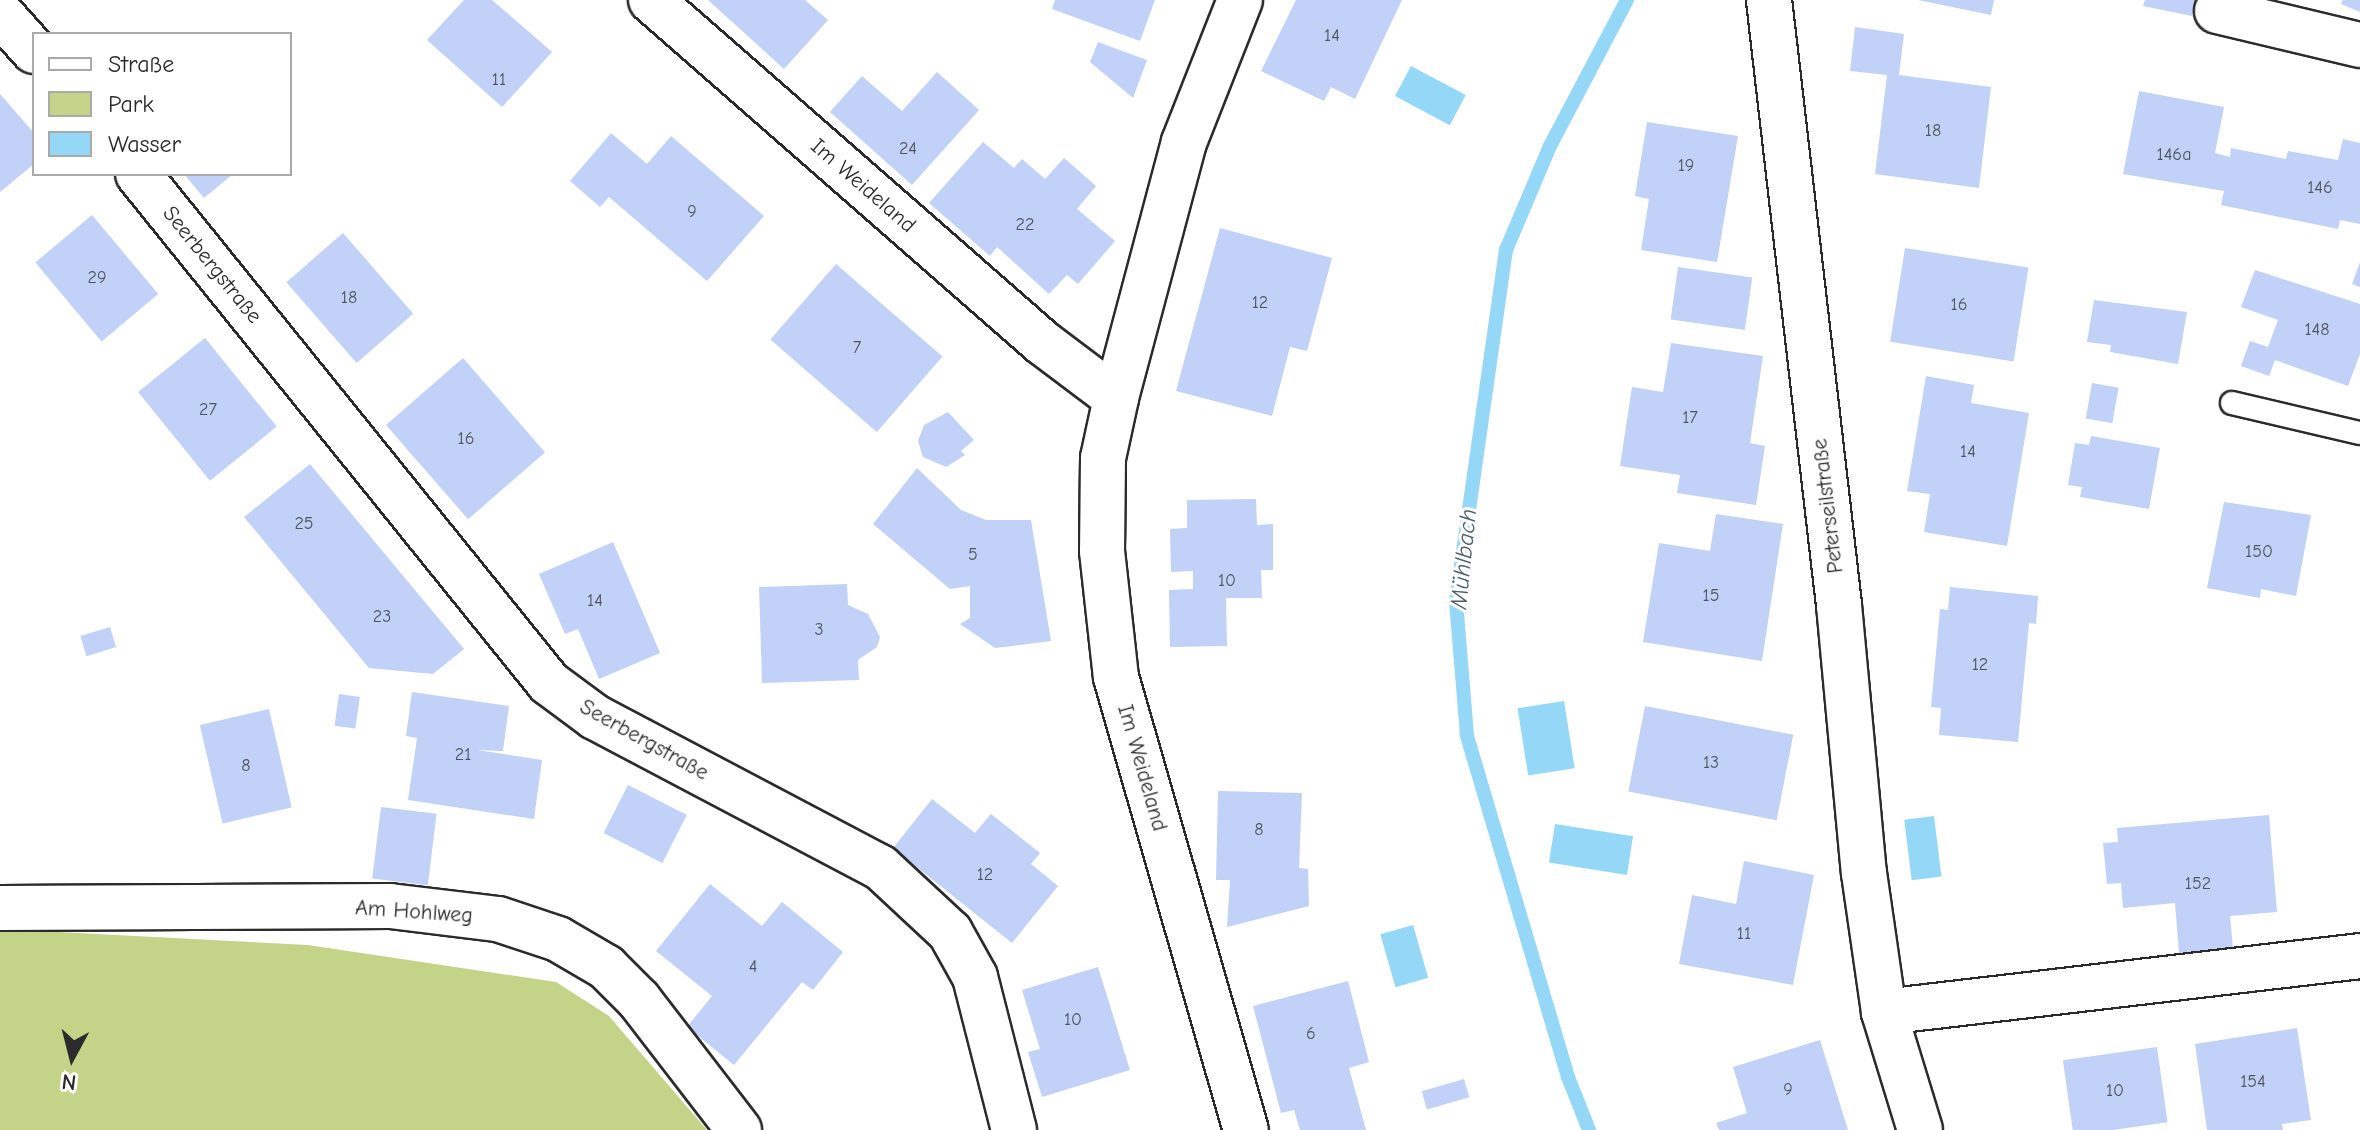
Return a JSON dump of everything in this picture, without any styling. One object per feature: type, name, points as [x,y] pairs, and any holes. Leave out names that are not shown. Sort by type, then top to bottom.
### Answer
[{"type":"street","name":"Im Weideland","points":[[651,0],[1043,343],[1116,398]]},
{"type":"street","name":"Im Weideland","points":[[1240,0],[1184,142],[1116,398],[1103,458],[1102,551],[1116,677],[1246,1130]]},
{"type":"street","name":"Peterseilstraße","points":[[1769,0],[1884,1012],[1920,1130]]},
{"type":"street","points":[[2217,11],[2360,45]]},
{"type":"street","points":[[0,13],[32,49]]},
{"type":"street","name":"Seerbergstraße","points":[[140,176],[549,683],[595,717],[880,867],[950,932],[975,977],[1014,1130]]},
{"type":"street","name":"Am Hohlweg","points":[[0,908],[390,906],[498,919],[558,939],[606,967],[639,1000],[739,1130]]},
{"type":"street","points":[[1884,1012],[2360,956]]},
{"type":"lane","points":[[2232,403],[2360,433]]},
{"type":"green space","points":[[0,929],[308,945],[556,982],[609,1016],[707,1130],[0,1130]]},
{"type":"water","points":[[1411,66],[1466,95],[1450,125],[1395,96]]},
{"type":"water","points":[[1564,701],[1575,768],[1528,776],[1518,708]]},
{"type":"water","points":[[1934,816],[1941,877],[1912,880],[1904,820]]},
{"type":"water","points":[[1555,824],[1633,836],[1627,875],[1549,863]]},
{"type":"water","points":[[1413,925],[1428,978],[1395,987],[1380,934]]},
{"type":"building","points":[[464,0],[492,0],[552,52],[502,107],[427,40]]},
{"type":"building","points":[[708,0],[805,0],[828,20],[784,69]]},
{"type":"building","points":[[1055,0],[1155,0],[1140,41],[1052,9]]},
{"type":"building","points":[[1296,0],[1402,0],[1355,99],[1331,87],[1324,101],[1261,71]]},
{"type":"building","points":[[1918,0],[1994,0],[1991,15]]},
{"type":"building","points":[[2145,0],[2195,0],[2192,16],[2143,6]]},
{"type":"building","points":[[2343,0],[2360,0],[2360,12],[2341,4]]},
{"type":"building","points":[[1855,27],[1904,34],[1899,75],[1991,87],[1979,188],[1875,174],[1887,75],[1850,71]]},
{"type":"building","points":[[1098,42],[1147,60],[1133,98],[1090,62]]},
{"type":"building","points":[[937,72],[979,110],[912,185],[830,112],[862,76],[902,111]]},
{"type":"building","points":[[2139,91],[2224,107],[2215,153],[2230,157],[2231,148],[2286,159],[2288,151],[2338,160],[2343,139],[2360,143],[2360,224],[2340,220],[2338,229],[2221,205],[2224,191],[2123,174]]},
{"type":"building","points":[[0,94],[32,131],[32,166],[0,192]]},
{"type":"building","points":[[1647,122],[1738,136],[1717,262],[1641,250],[1649,199],[1635,196]]},
{"type":"building","points":[[611,133],[647,164],[671,136],[764,216],[707,281],[609,197],[600,207],[570,181]]},
{"type":"building","points":[[983,142],[1014,168],[1022,159],[1045,179],[1064,158],[1096,186],[1077,209],[1115,241],[1078,284],[1067,275],[1049,294],[997,247],[990,256],[929,203]]},
{"type":"building","points":[[186,176],[231,176],[204,198]]},
{"type":"building","points":[[92,215],[158,294],[102,341],[35,263]]},
{"type":"building","points":[[1220,228],[1332,258],[1307,351],[1290,347],[1272,416],[1176,391]]},
{"type":"building","points":[[343,233],[413,314],[357,363],[286,282]]},
{"type":"building","points":[[1905,248],[2028,268],[2014,361],[1890,342]]},
{"type":"building","points":[[2360,262],[2360,287],[2352,284]]},
{"type":"building","points":[[836,264],[942,357],[877,432],[770,339]]},
{"type":"building","points":[[1678,267],[1752,277],[1745,330],[1671,319]]},
{"type":"building","points":[[2255,270],[2360,304],[2360,354],[2348,386],[2275,360],[2269,376],[2241,366],[2250,341],[2268,347],[2278,320],[2241,307]]},
{"type":"building","points":[[2094,300],[2187,312],[2178,364],[2110,352],[2111,345],[2087,342]]},
{"type":"building","points":[[205,338],[277,427],[210,481],[138,392]]},
{"type":"building","points":[[1671,343],[1763,356],[1750,443],[1765,446],[1756,505],[1677,493],[1680,475],[1620,466],[1632,387],[1663,392]]},
{"type":"building","points":[[463,358],[545,452],[468,519],[386,425]]},
{"type":"building","points":[[1926,376],[1974,385],[1971,403],[2029,413],[2007,546],[1924,532],[1930,494],[1907,491]]},
{"type":"building","points":[[2092,383],[2119,388],[2112,423],[2086,418]]},
{"type":"building","points":[[948,412],[974,440],[961,451],[965,455],[946,467],[923,457],[918,441],[924,425]]},
{"type":"building","points":[[2091,436],[2160,448],[2149,509],[2080,497],[2082,487],[2068,485],[2075,443],[2089,445]]},
{"type":"building","points":[[310,464],[464,649],[433,674],[369,668],[244,517]]},
{"type":"building","points":[[917,468],[961,510],[986,520],[1031,520],[1051,641],[995,648],[960,624],[970,618],[970,586],[950,589],[873,524]]},
{"type":"building","points":[[1256,499],[1257,525],[1273,524],[1273,570],[1261,570],[1262,598],[1226,598],[1227,646],[1170,647],[1169,590],[1193,589],[1193,571],[1171,572],[1170,529],[1187,528],[1187,500]]},
{"type":"building","points":[[2224,502],[2311,515],[2296,596],[2261,589],[2260,598],[2207,588]]},
{"type":"building","points":[[1716,514],[1783,524],[1762,661],[1643,642],[1659,543],[1710,551]]},
{"type":"building","points":[[613,542],[660,653],[599,679],[578,629],[565,634],[539,574]]},
{"type":"building","points":[[847,584],[848,605],[868,614],[880,637],[877,647],[858,660],[859,680],[762,683],[759,587]]},
{"type":"building","points":[[1950,587],[2038,596],[2036,624],[2029,623],[2018,742],[1939,735],[1941,708],[1931,707],[1940,609],[1948,610]]},
{"type":"building","points":[[110,627],[116,647],[86,656],[80,636]]},
{"type":"building","points":[[412,692],[509,706],[503,751],[477,750],[542,760],[534,819],[408,800],[417,738],[406,736]]},
{"type":"building","points":[[339,694],[360,697],[355,729],[335,726]]},
{"type":"building","points":[[1645,706],[1793,735],[1777,820],[1628,791]]},
{"type":"building","points":[[269,709],[292,807],[223,823],[200,725]]},
{"type":"building","points":[[628,785],[687,815],[662,863],[603,833]]},
{"type":"building","points":[[1218,791],[1302,793],[1299,868],[1308,869],[1309,906],[1227,927],[1230,880],[1216,880]]},
{"type":"building","points":[[932,799],[975,833],[991,814],[1040,853],[1031,864],[1058,886],[1012,943],[893,848]]},
{"type":"building","points":[[381,807],[437,814],[428,885],[372,878]]},
{"type":"building","points":[[2269,815],[2277,912],[2230,916],[2233,949],[2179,953],[2175,903],[2123,908],[2121,883],[2107,884],[2103,843],[2118,842],[2117,828]]},
{"type":"building","points":[[1744,861],[1814,875],[1793,985],[1679,964],[1692,895],[1736,904]]},
{"type":"building","points":[[710,884],[762,926],[782,902],[843,952],[813,990],[802,982],[734,1065],[687,1027],[712,996],[656,951]]},
{"type":"building","points":[[1098,967],[1130,1070],[1042,1097],[1028,1052],[1040,1049],[1022,990]]},
{"type":"building","points":[[1348,981],[1369,1062],[1349,1068],[1366,1130],[1300,1130],[1294,1110],[1281,1113],[1253,1006]]},
{"type":"building","points":[[2297,1028],[2311,1120],[2282,1124],[2283,1130],[2207,1130],[2195,1044]]},
{"type":"building","points":[[1820,1040],[1848,1130],[1719,1130],[1716,1123],[1747,1113],[1733,1067]]},
{"type":"building","points":[[2157,1047],[2168,1122],[2113,1130],[2073,1130],[2063,1060]]},
{"type":"building","points":[[1464,1079],[1469,1097],[1427,1109],[1422,1091]]},
{"type":"waterway","name":"Mühlbach","points":[[1589,1130],[1568,1077],[1467,735],[1456,601],[1506,250],[1550,146],[1627,0]]}]
